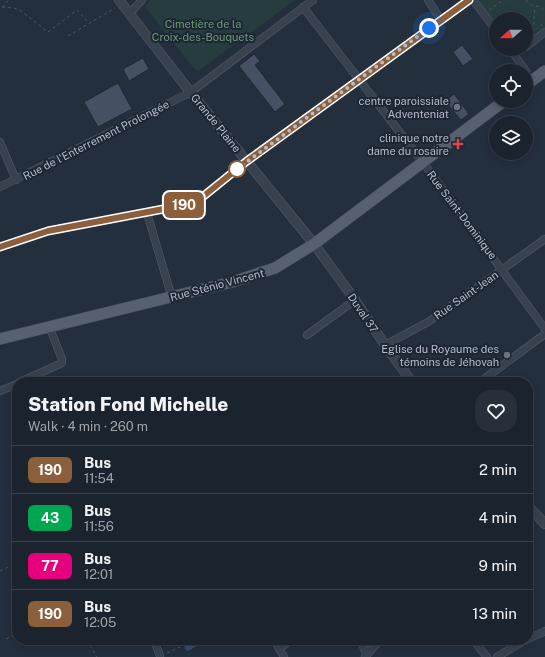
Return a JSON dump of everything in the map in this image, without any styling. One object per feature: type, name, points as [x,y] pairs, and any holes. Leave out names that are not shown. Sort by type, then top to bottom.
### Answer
[{"type":"main road","points":[[533,75],[545,71]]},
{"type":"main road","name":"Rue Sténio Vincent","points":[[0,339],[49,326],[172,298],[275,268],[314,244],[422,161],[494,108]]},
{"type":"street","points":[[130,13],[142,0]]},
{"type":"street","name":"Rue de l'Enterrement Prolongée","points":[[0,187],[191,92],[313,0]]},
{"type":"street","points":[[428,0],[441,20]]},
{"type":"street","points":[[0,247],[48,231],[195,203],[247,161],[359,78],[469,0]]},
{"type":"street","points":[[473,0],[489,21]]},
{"type":"street","name":"Grande Plaine","points":[[121,2],[191,92],[314,244]]},
{"type":"street","name":"Rue Saint-Dominique","points":[[303,7],[422,161],[503,269],[545,329]]},
{"type":"street","points":[[533,41],[545,32]]},
{"type":"street","points":[[0,142],[16,180]]},
{"type":"street","points":[[147,213],[172,298]]},
{"type":"street","name":"Rue Saint-Jean","points":[[385,346],[428,322],[545,239]]},
{"type":"street","name":"Duval 37","points":[[314,244],[408,377]]},
{"type":"street","points":[[307,335],[355,300]]},
{"type":"street","points":[[31,377],[62,363],[62,359],[49,326]]},
{"type":"street","points":[[487,377],[545,334]]},
{"type":"street","points":[[0,392],[12,386]]},
{"type":"street","points":[[533,511],[545,524]]},
{"type":"street","points":[[533,637],[545,632]]},
{"type":"street","points":[[156,645],[160,656]]},
{"type":"street","points":[[277,645],[284,657]]},
{"type":"street","points":[[279,649],[284,645]]},
{"type":"street","points":[[362,645],[366,656],[376,645]]},
{"type":"street","points":[[477,645],[487,657]]},
{"type":"street","points":[[497,657],[517,645]]},
{"type":"path","points":[[10,0],[2,7],[14,8],[48,32],[77,10],[89,23]]},
{"type":"path","points":[[484,14],[503,0]]},
{"type":"path","points":[[526,0],[529,4],[540,6],[545,12]]},
{"type":"path","points":[[68,36],[121,2]]},
{"type":"path","points":[[534,31],[535,6]]},
{"type":"path","points":[[534,31],[545,22]]},
{"type":"path","points":[[0,571],[12,565]]},
{"type":"path","points":[[6,639],[12,636]]},
{"type":"path","points":[[90,645],[97,657]]},
{"type":"path","points":[[160,656],[185,645]]},
{"type":"green space","name":"Cimetière de la Croix-des-Bouquets","points":[[151,0],[295,0],[198,71],[192,66],[145,7]]},
{"type":"green space","points":[[482,0],[545,0],[545,29],[533,38],[533,12],[489,12],[489,17],[478,2]]},
{"type":"building","points":[[462,45],[473,59],[463,66],[453,52]]},
{"type":"building","points":[[254,54],[260,61],[255,65],[285,104],[275,112],[239,66]]},
{"type":"building","points":[[143,58],[149,69],[129,81],[123,69]]},
{"type":"building","points":[[118,83],[132,109],[98,127],[84,102]]},
{"type":"building","name":"centre paroissiale Adventeniat","points":[[454,94],[469,114],[461,120],[445,101]]},
{"type":"bus line","name":"190","points":[[0,247],[48,231],[195,203],[247,161],[359,78],[469,0]]},
{"type":"place","name":"centre paroissiale Adventeniat","points":[[457,107]]},
{"type":"place","name":"clinique notre dame du rosaire","points":[[458,144]]},
{"type":"place","name":"Eglise du Royaume des témoins de Jéhovah","points":[[507,355]]},
{"type":"route","points":[[237,169],[429,28]]}]
